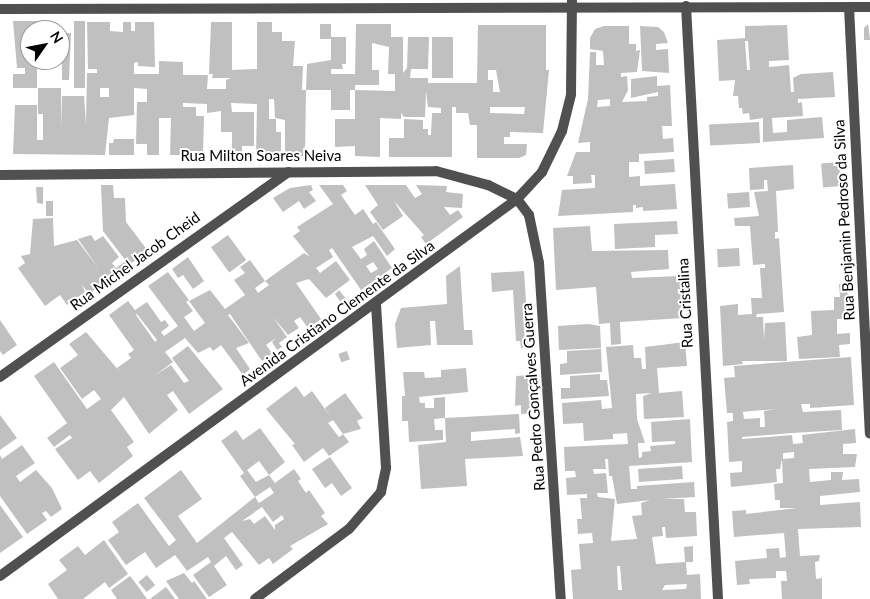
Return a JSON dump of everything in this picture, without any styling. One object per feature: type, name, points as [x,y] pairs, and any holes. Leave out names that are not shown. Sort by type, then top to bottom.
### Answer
[{"type":"street","points":[[0,9],[572,3],[870,7]]},
{"type":"street","name":"Avenida Cristiano Clemente da Silva","points":[[0,576],[376,303],[517,198],[542,172],[562,131],[571,94],[572,3]]},
{"type":"street","name":"Rua Cristalina","points":[[686,6],[718,599]]},
{"type":"street","name":"Rua Benjamin Pedroso da Silva","points":[[849,7],[870,433]]},
{"type":"street","name":"Rua Milton Soares Neiva","points":[[0,175],[436,171],[488,185],[517,198]]},
{"type":"street","name":"Rua Michel Jacob Cheid","points":[[0,376],[288,172]]},
{"type":"street","name":"Rua Pedro Gonçalves Guerra","points":[[517,198],[529,214],[540,263],[561,599]]},
{"type":"street","points":[[255,599],[349,529],[381,492],[386,468],[376,303]]},
{"type":"building","points":[[13,21],[20,21],[20,68],[17,68]]},
{"type":"building","points":[[74,21],[85,21],[85,88],[74,88]]},
{"type":"building","points":[[87,22],[110,22],[110,31],[123,32],[123,22],[131,22],[131,31],[135,31],[135,22],[154,22],[155,67],[138,66],[138,62],[134,63],[134,74],[159,74],[159,61],[183,62],[183,75],[208,75],[207,89],[226,89],[226,80],[231,78],[212,78],[213,74],[209,74],[211,22],[232,22],[232,70],[257,69],[257,22],[272,22],[272,32],[282,32],[282,41],[295,41],[293,66],[303,66],[302,90],[306,90],[305,156],[285,156],[285,120],[275,118],[274,99],[269,99],[269,119],[276,119],[276,132],[281,132],[281,156],[256,156],[257,104],[231,103],[232,112],[254,112],[254,146],[242,146],[242,156],[232,156],[232,132],[221,132],[221,111],[207,113],[207,104],[183,103],[183,107],[196,107],[196,116],[204,116],[203,155],[170,155],[171,118],[159,118],[159,155],[147,155],[147,144],[136,144],[137,102],[147,102],[147,89],[134,88],[134,115],[109,118],[105,155],[13,154],[15,105],[37,105],[37,140],[43,140],[43,114],[38,114],[38,88],[61,88],[61,128],[62,96],[84,96],[86,124],[87,73],[97,73],[97,69],[88,69]],"holes":[[[100,88],[109,88],[109,97],[100,97]]]},
{"type":"building","points":[[320,24],[331,24],[331,37],[346,37],[346,64],[342,64],[343,69],[331,69],[331,74],[355,74],[356,24],[391,24],[391,37],[403,37],[403,73],[407,68],[408,37],[429,37],[428,69],[411,69],[410,78],[428,78],[428,83],[477,83],[478,25],[546,25],[546,70],[549,70],[543,133],[510,132],[510,137],[504,137],[504,144],[527,144],[526,155],[519,158],[477,158],[477,125],[470,125],[468,113],[456,113],[456,107],[452,107],[452,157],[389,157],[389,138],[404,138],[404,119],[423,120],[423,129],[428,129],[428,135],[431,135],[432,113],[441,113],[441,108],[428,107],[426,91],[425,117],[404,117],[401,113],[401,119],[380,118],[380,157],[355,156],[355,146],[335,147],[335,119],[355,119],[355,90],[350,90],[350,110],[331,110],[331,90],[306,90],[307,64],[331,60],[331,39],[320,39]],"holes":[[[372,43],[389,47],[388,74],[395,74],[395,91],[355,90],[355,85],[379,85],[379,70],[372,70]],[[488,70],[496,70],[500,92],[493,92],[493,80],[488,80]],[[490,107],[525,107],[524,114],[490,113]]]},
{"type":"building","points":[[868,24],[870,40],[864,40],[864,28]]},
{"type":"building","points":[[787,25],[789,60],[769,61],[769,67],[789,65],[791,92],[794,92],[793,78],[801,74],[833,72],[835,97],[798,99],[798,103],[802,102],[803,116],[772,118],[773,133],[787,132],[787,120],[822,117],[824,138],[763,142],[763,118],[750,120],[749,113],[743,114],[742,108],[739,108],[738,96],[733,96],[735,80],[719,81],[717,40],[745,38],[745,26]],"holes":[[[745,41],[748,41],[750,70],[747,70]]]},
{"type":"building","points":[[604,26],[629,26],[629,44],[636,44],[636,51],[640,50],[637,72],[621,73],[621,77],[627,76],[628,90],[622,102],[647,101],[647,97],[658,96],[658,92],[631,98],[631,79],[657,76],[657,86],[670,85],[672,126],[662,126],[663,139],[673,138],[674,152],[639,154],[639,162],[629,162],[629,177],[640,176],[640,186],[675,184],[677,209],[643,211],[643,207],[636,208],[636,205],[633,205],[633,212],[558,216],[562,190],[595,188],[595,175],[591,175],[592,183],[573,184],[573,176],[567,176],[576,152],[590,152],[590,142],[578,143],[588,99],[590,52],[596,52],[596,65],[604,65],[603,51],[590,49],[590,38],[595,29]],"holes":[[[610,99],[610,106],[597,107],[598,100]]]},
{"type":"building","points":[[640,26],[658,27],[664,32],[668,43],[656,44],[656,50],[668,49],[669,73],[642,71]]},
{"type":"building","points":[[432,37],[453,37],[453,78],[432,78]]},
{"type":"building","points":[[25,70],[37,70],[37,88],[13,88],[13,74],[25,74]]},
{"type":"building","points":[[62,70],[69,70],[69,80],[62,80]]},
{"type":"building","points":[[759,122],[760,143],[710,146],[709,125]]},
{"type":"building","points":[[114,139],[134,139],[134,155],[109,155],[109,143],[113,143]]},
{"type":"building","points":[[674,159],[675,172],[645,174],[644,161]]},
{"type":"building","points":[[839,162],[841,186],[823,187],[821,164]]},
{"type":"building","points":[[793,165],[794,189],[776,191],[778,232],[775,232],[775,239],[779,238],[784,312],[757,314],[756,317],[763,317],[764,339],[765,323],[785,322],[787,361],[742,361],[743,364],[723,366],[720,306],[738,304],[738,315],[752,314],[751,298],[762,298],[760,268],[765,268],[765,264],[753,265],[750,226],[735,226],[734,218],[759,216],[754,192],[768,191],[767,180],[764,180],[764,189],[750,190],[749,168]]},
{"type":"building","points":[[101,185],[113,185],[114,198],[125,198],[126,222],[148,251],[89,294],[82,285],[85,292],[67,305],[60,295],[45,306],[18,268],[25,263],[21,256],[30,254],[33,219],[53,218],[54,246],[77,240],[99,269],[78,239],[91,235],[95,241],[103,236],[119,257],[112,263],[116,268],[126,261],[103,231]]},
{"type":"building","points":[[311,185],[313,190],[309,192],[316,201],[304,209],[299,201],[283,212],[273,198],[290,188]]},
{"type":"building","points":[[319,185],[343,185],[347,191],[341,195],[355,215],[363,209],[373,224],[376,222],[395,249],[387,256],[373,236],[352,247],[361,259],[367,255],[364,249],[374,241],[392,268],[361,290],[332,248],[329,250],[333,257],[316,268],[320,273],[336,261],[350,280],[326,298],[309,279],[296,283],[321,319],[308,328],[300,317],[294,321],[299,328],[288,335],[273,317],[287,337],[279,343],[282,347],[277,350],[272,342],[276,338],[266,345],[272,353],[262,361],[230,314],[228,315],[249,343],[236,348],[250,369],[243,375],[221,345],[213,351],[210,347],[198,353],[185,338],[165,352],[173,362],[154,376],[171,365],[184,383],[189,381],[172,358],[188,346],[223,389],[189,414],[173,391],[167,395],[178,410],[149,434],[124,397],[111,410],[134,442],[127,447],[133,456],[99,483],[90,471],[78,480],[55,449],[72,438],[70,435],[54,447],[47,438],[67,423],[34,376],[54,362],[87,409],[101,399],[94,390],[82,399],[60,368],[78,355],[69,344],[86,332],[120,372],[117,368],[131,358],[128,354],[134,350],[109,315],[128,301],[135,310],[147,302],[161,322],[165,320],[169,326],[161,332],[164,336],[178,326],[148,286],[168,272],[189,300],[186,302],[193,311],[184,317],[194,331],[205,323],[189,301],[210,290],[225,309],[245,295],[234,280],[245,273],[240,267],[250,260],[265,281],[304,253],[310,257],[293,236],[300,231],[297,227],[333,204]],"holes":[[[373,262],[378,269],[371,273],[366,266]],[[265,281],[269,285],[258,293],[255,288]],[[136,315],[157,340],[155,342]]]},
{"type":"building","points":[[365,185],[406,185],[415,198],[422,194],[416,185],[447,186],[446,192],[463,194],[462,208],[444,207],[450,215],[458,210],[463,217],[426,244],[421,237],[424,235],[394,201],[403,216],[383,230],[370,212],[378,205]]},
{"type":"building","points":[[36,187],[43,187],[43,204],[37,203]]},
{"type":"building","points":[[749,192],[750,207],[728,208],[727,194]]},
{"type":"building","points":[[46,201],[53,201],[53,216],[46,216]]},
{"type":"building","points":[[677,221],[678,234],[655,235],[655,247],[615,249],[614,224]]},
{"type":"building","points":[[590,226],[592,251],[668,250],[669,269],[617,273],[631,272],[632,278],[680,276],[683,318],[620,322],[621,344],[611,345],[610,323],[599,324],[596,287],[556,290],[553,228]]},
{"type":"building","points":[[228,235],[246,260],[229,272],[211,247]]},
{"type":"building","points":[[739,248],[740,266],[718,267],[717,249]]},
{"type":"building","points":[[188,257],[204,281],[193,289],[183,275],[178,278],[172,269]]},
{"type":"building","points":[[460,266],[464,330],[472,330],[473,345],[437,345],[435,321],[430,321],[431,345],[397,348],[395,324],[401,308],[447,304],[446,276]]},
{"type":"building","points":[[524,271],[529,347],[521,348],[520,341],[516,341],[513,290],[492,292],[491,273]]},
{"type":"building","points":[[847,283],[849,319],[837,319],[837,334],[850,333],[850,344],[839,345],[840,357],[799,359],[797,337],[812,335],[811,311],[834,310],[834,297],[840,297],[839,284]]},
{"type":"building","points":[[339,290],[347,300],[342,304],[335,294]]},
{"type":"building","points":[[0,320],[17,345],[3,355],[0,351]]},
{"type":"building","points":[[588,324],[600,326],[601,348],[559,350],[558,326]]},
{"type":"building","points":[[685,342],[687,366],[657,368],[659,393],[682,391],[684,417],[644,419],[643,396],[652,393],[636,394],[637,419],[645,443],[638,443],[639,458],[642,457],[642,452],[651,451],[650,446],[675,444],[675,441],[652,442],[651,422],[690,419],[692,462],[629,466],[631,489],[637,489],[637,486],[694,482],[695,497],[662,499],[684,499],[685,512],[696,512],[697,536],[666,538],[665,527],[662,527],[663,536],[652,537],[656,564],[686,562],[687,575],[700,574],[701,599],[573,599],[571,570],[581,569],[579,544],[593,543],[592,533],[578,534],[577,519],[582,519],[580,498],[587,498],[587,494],[567,495],[566,478],[576,477],[575,471],[565,471],[564,447],[628,444],[627,433],[613,434],[613,439],[584,441],[583,423],[563,424],[562,403],[601,400],[602,409],[612,408],[606,347],[633,345],[634,358],[641,358],[642,369],[646,369],[645,347]],"holes":[[[605,459],[608,459],[609,476],[612,476],[617,504],[650,500],[641,503],[642,515],[632,516],[637,539],[611,541],[615,499],[598,497],[597,493],[608,493],[606,473],[594,474],[593,469],[606,469]],[[617,566],[620,566],[622,590],[618,590]],[[687,584],[686,589],[662,590],[665,585]]]},
{"type":"building","points":[[601,349],[602,372],[560,375],[560,364],[567,363],[567,351]]},
{"type":"building","points":[[347,351],[350,360],[341,362],[338,354]]},
{"type":"building","points":[[851,357],[854,405],[810,408],[810,404],[801,404],[803,412],[841,410],[842,430],[742,437],[742,439],[792,435],[793,444],[803,443],[802,435],[855,429],[856,443],[843,444],[843,454],[857,454],[855,467],[809,469],[810,482],[831,480],[831,472],[843,472],[842,480],[859,479],[860,492],[820,496],[820,505],[860,502],[861,527],[798,529],[800,556],[820,555],[819,561],[815,562],[816,579],[822,578],[822,599],[782,599],[781,581],[787,581],[786,571],[776,571],[776,578],[749,579],[750,584],[737,585],[735,561],[767,558],[766,549],[779,548],[780,558],[786,557],[784,533],[734,537],[732,511],[746,510],[746,514],[797,508],[780,508],[780,500],[775,500],[774,484],[783,483],[782,459],[780,469],[776,469],[777,482],[731,487],[730,473],[742,472],[742,461],[729,462],[727,422],[733,421],[733,413],[727,413],[724,378],[735,377],[734,366]],"holes":[[[776,409],[764,411],[765,427],[760,427],[760,418],[744,419],[743,412],[740,412]],[[794,452],[794,458],[783,459],[783,453]]]},
{"type":"building","points":[[466,368],[468,392],[408,398],[419,397],[420,403],[425,403],[425,408],[434,408],[434,398],[445,397],[445,418],[434,419],[435,430],[443,430],[443,440],[409,442],[408,421],[402,421],[402,396],[405,396],[403,372],[424,372],[425,378],[441,377],[441,370]]},
{"type":"building","points":[[600,374],[600,380],[607,380],[609,396],[561,399],[561,388],[570,388],[570,376]]},
{"type":"building","points":[[531,375],[533,413],[521,414],[521,405],[515,406],[516,376]]},
{"type":"building","points":[[296,386],[304,397],[312,391],[330,416],[325,408],[345,393],[363,418],[357,421],[361,429],[343,434],[349,442],[329,456],[323,448],[304,462],[292,445],[295,444],[266,409]],"holes":[[[333,420],[343,434],[339,437],[328,423]]]},
{"type":"building","points":[[519,414],[520,433],[515,434],[515,429],[471,432],[471,441],[520,437],[523,456],[465,459],[467,486],[421,489],[418,445],[446,442],[445,418]]},
{"type":"building","points":[[0,415],[17,438],[0,450]]},
{"type":"building","points":[[260,428],[285,462],[269,475],[275,483],[294,469],[301,479],[298,481],[306,493],[309,490],[325,513],[321,516],[328,524],[290,546],[293,549],[273,564],[269,558],[259,565],[232,532],[224,538],[243,565],[236,570],[226,556],[214,566],[227,585],[209,597],[193,575],[211,562],[208,557],[187,571],[175,555],[156,568],[145,552],[126,565],[108,540],[119,532],[112,522],[138,503],[169,546],[176,540],[144,498],[181,470],[202,499],[178,516],[197,543],[255,497],[240,476],[244,473],[221,441],[236,430],[243,440]],"holes":[[[259,461],[269,475],[256,482],[247,470]],[[270,487],[274,493],[259,503],[255,497]],[[262,507],[273,522],[282,515],[284,519],[275,525],[275,530],[265,516],[254,524],[250,519],[242,521]]]},
{"type":"building","points":[[22,445],[35,463],[16,476],[20,482],[36,470],[52,488],[62,509],[51,517],[46,511],[42,513],[47,520],[27,534],[0,496],[0,455],[2,459]]},
{"type":"building","points":[[330,457],[352,488],[341,496],[332,483],[325,488],[312,469]]},
{"type":"building","points":[[682,466],[683,479],[639,482],[638,469]]},
{"type":"building","points":[[0,505],[23,537],[0,553]]},
{"type":"building","points":[[104,540],[128,574],[109,588],[105,582],[83,599],[58,599],[48,584],[67,570],[59,560],[78,546],[85,555]]},
{"type":"building","points":[[693,546],[693,562],[685,562],[684,547]]},
{"type":"building","points":[[184,573],[192,583],[194,581],[207,599],[179,599],[166,581]]},
{"type":"building","points":[[147,575],[155,585],[147,592],[138,582]]},
{"type":"building","points":[[130,576],[147,599],[117,599],[111,590]]},
{"type":"building","points":[[166,587],[175,599],[150,599]]}]
